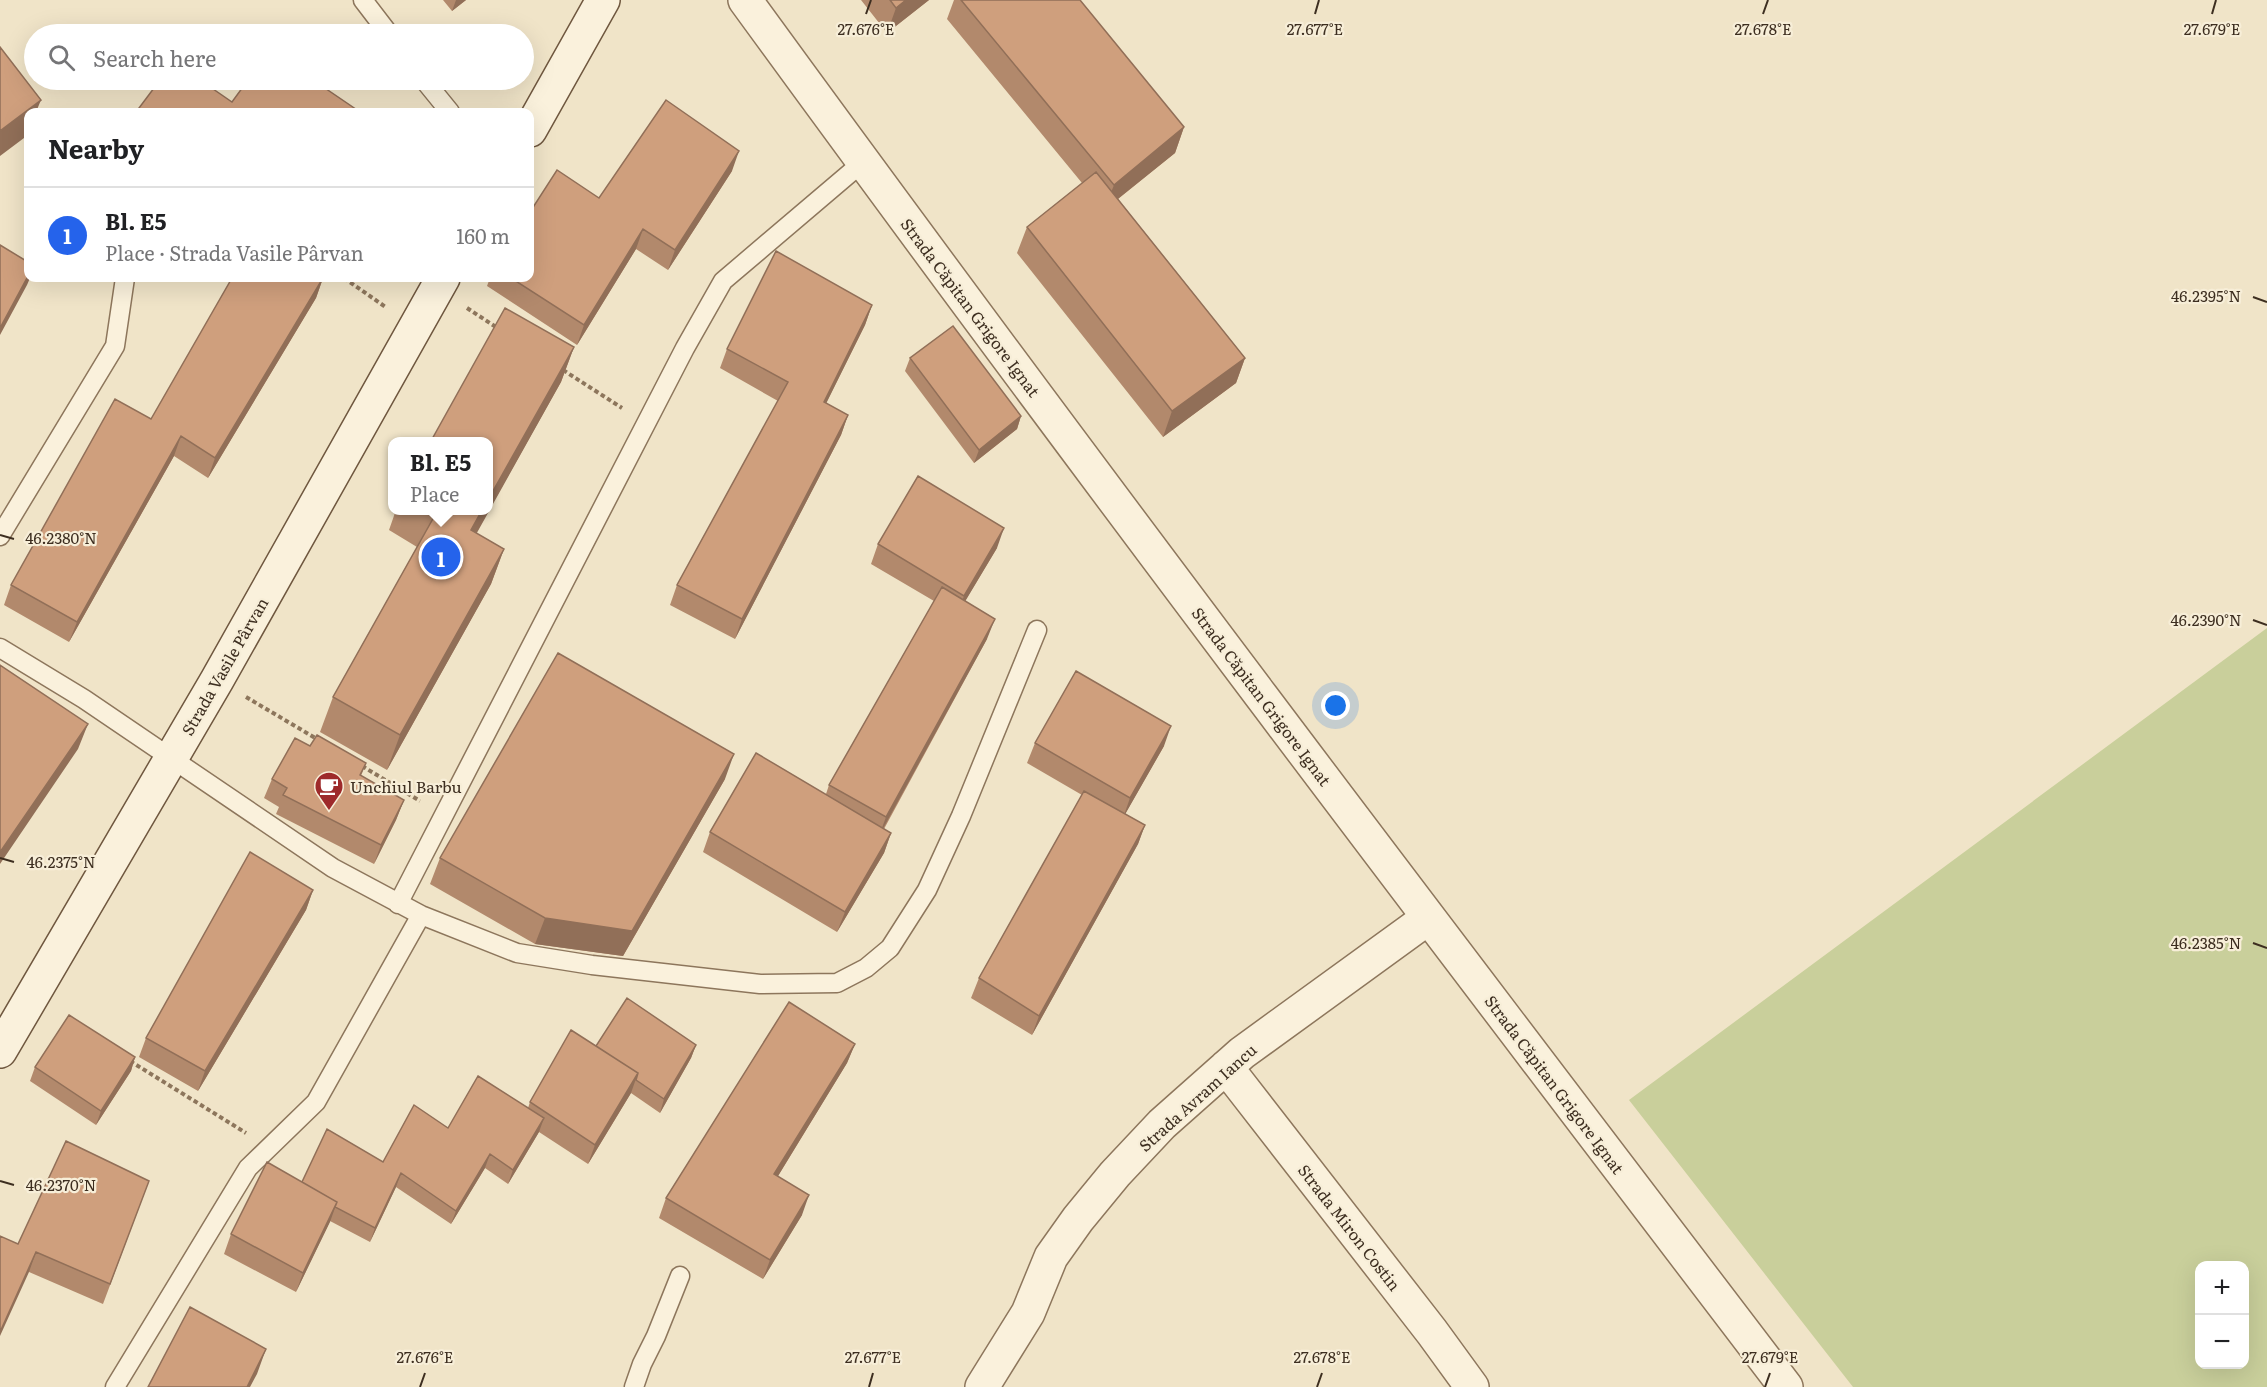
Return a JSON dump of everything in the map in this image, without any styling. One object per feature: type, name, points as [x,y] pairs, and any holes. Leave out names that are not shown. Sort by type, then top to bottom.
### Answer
[{"type":"street","points":[[534,123],[603,0]]},
{"type":"street","name":"Strada Căpitan Grigore Ignat","points":[[745,0],[863,162],[1428,918],[1786,1387]]},
{"type":"street","name":"Strada Vasile Pârvan","points":[[0,1051],[217,680],[439,283]]},
{"type":"street","name":"Strada Avram Iancu","points":[[982,1387],[1028,1312],[1051,1257],[1077,1219],[1162,1124],[1242,1053],[1428,918]]},
{"type":"street","name":"Strada Miron Costin","points":[[1226,1067],[1432,1332],[1472,1387]]},
{"type":"lane","points":[[363,0],[381,24]]},
{"type":"lane","points":[[432,90],[447,108]]},
{"type":"lane","points":[[398,904],[646,424],[723,281],[863,162]]},
{"type":"lane","points":[[0,536],[115,346],[124,282]]},
{"type":"lane","points":[[0,648],[84,699],[172,757],[252,815],[333,868],[422,915],[517,953],[592,965],[760,984],[837,983],[866,968],[890,948],[927,890],[1037,630]]},
{"type":"lane","points":[[115,1387],[248,1168],[316,1102],[422,915]]},
{"type":"lane","points":[[634,1387],[680,1276]]},
{"type":"path","points":[[350,282],[415,327]]},
{"type":"path","points":[[439,283],[506,334]]},
{"type":"path","points":[[556,366],[646,424]]},
{"type":"path","points":[[217,680],[326,744]]},
{"type":"path","points":[[355,762],[444,815]]},
{"type":"path","points":[[130,1061],[269,1147]]},
{"type":"green space","points":[[2267,628],[2267,1387],[1853,1387],[1629,1100]]},
{"type":"building","points":[[890,0],[906,0],[896,8]]},
{"type":"building","points":[[961,0],[1080,0],[1184,127],[1114,185]]},
{"type":"building","points":[[0,47],[24,78],[24,90],[33,90],[41,100],[30,108],[24,108],[24,113],[0,131]]},
{"type":"building","points":[[152,90],[215,90],[232,102],[241,90],[328,90],[354,108],[139,108]]},
{"type":"building","points":[[666,100],[739,151],[675,250],[643,229],[584,325],[517,282],[534,282],[534,206],[557,170],[599,198]]},
{"type":"building","points":[[1096,172],[1245,358],[1172,411],[1027,227]]},
{"type":"building","points":[[0,245],[24,260],[25,282],[0,328]]},
{"type":"building","points":[[776,251],[872,305],[824,402],[848,415],[742,619],[677,585],[788,382],[727,349]]},
{"type":"building","points":[[230,282],[321,282],[215,458],[181,436],[77,622],[11,585],[115,399],[151,419]]},
{"type":"building","points":[[505,308],[574,347],[493,491],[493,437],[433,437]]},
{"type":"building","points":[[953,326],[1021,416],[979,450],[910,358]]},
{"type":"building","points":[[918,476],[1004,528],[964,596],[878,544]]},
{"type":"building","points":[[435,515],[479,515],[471,530],[504,549],[400,735],[333,697]]},
{"type":"building","points":[[942,587],[995,619],[886,817],[829,785]]},
{"type":"building","points":[[558,653],[734,754],[632,931],[545,918],[440,858]]},
{"type":"building","points":[[0,665],[88,724],[0,852]]},
{"type":"building","points":[[1076,671],[1171,726],[1130,798],[1035,743]]},
{"type":"building","name":"Unchiul Barbu","points":[[317,735],[366,763],[360,775],[404,800],[381,845],[283,795],[287,788],[272,779],[295,738],[310,746]]},
{"type":"building","points":[[756,753],[891,833],[845,912],[710,832]]},
{"type":"building","points":[[1084,791],[1145,825],[1039,1016],[979,978]]},
{"type":"building","points":[[250,852],[313,890],[205,1071],[146,1038]]},
{"type":"building","points":[[627,998],[696,1045],[664,1099],[636,1080],[638,1073],[596,1046]]},
{"type":"building","points":[[789,1002],[855,1044],[774,1174],[809,1195],[770,1260],[666,1198]]},
{"type":"building","points":[[69,1015],[135,1057],[101,1111],[35,1067]]},
{"type":"building","points":[[571,1030],[638,1073],[595,1145],[530,1102]]},
{"type":"building","points":[[478,1076],[544,1118],[513,1170],[490,1154],[456,1211],[401,1173],[375,1228],[335,1207],[337,1202],[302,1182],[327,1129],[383,1162],[414,1105],[448,1128]]},
{"type":"building","points":[[66,1141],[149,1181],[110,1284],[36,1252],[0,1332],[0,1236],[18,1244]]},
{"type":"building","points":[[267,1162],[337,1202],[303,1273],[231,1234]]},
{"type":"building","points":[[190,1307],[266,1349],[247,1387],[148,1387]]},
{"type":"place","name":"Bl. E5","points":[[441,557]]},
{"type":"place","name":"Unchiul Barbu","points":[[329,812]]}]
